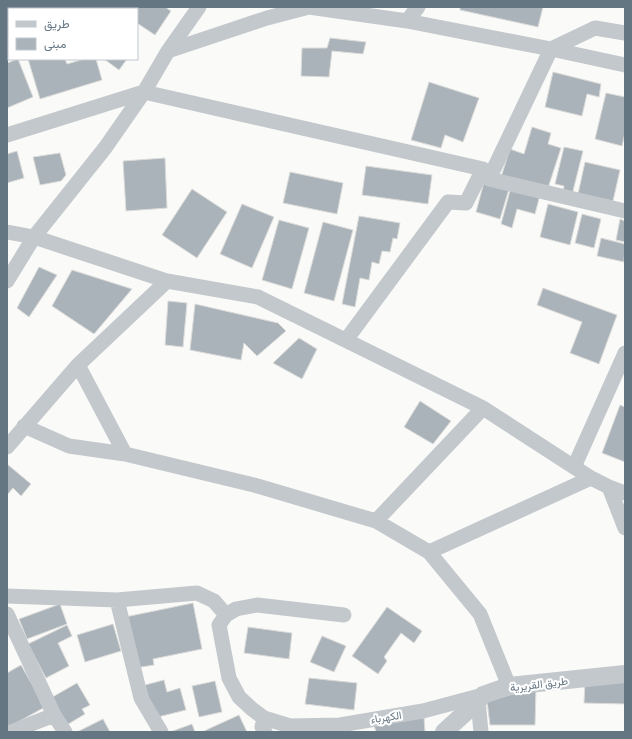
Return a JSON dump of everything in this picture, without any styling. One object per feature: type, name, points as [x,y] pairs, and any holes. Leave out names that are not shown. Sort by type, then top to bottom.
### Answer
[{"type":"street","points":[[7,281],[34,237],[105,148],[144,92],[168,51],[199,7]]},
{"type":"street","points":[[168,51],[266,18],[309,7],[407,22],[551,48],[625,65]]},
{"type":"street","points":[[407,22],[418,7]]},
{"type":"street","points":[[346,340],[448,202],[466,204],[486,174],[551,48],[595,28],[625,33]]},
{"type":"street","points":[[7,136],[144,92],[486,174],[625,211]]},
{"type":"street","points":[[7,232],[34,237],[167,281],[258,297],[483,408],[591,478],[609,487],[625,492]]},
{"type":"street","points":[[7,447],[78,365],[167,281]]},
{"type":"street","points":[[574,467],[625,353]]},
{"type":"street","points":[[78,365],[125,454]]},
{"type":"street","points":[[376,522],[483,408]]},
{"type":"street","points":[[24,426],[69,446],[125,454],[254,484],[376,522],[429,552],[480,614],[508,686]]},
{"type":"street","points":[[429,552],[591,478]]},
{"type":"street","points":[[609,487],[625,528]]},
{"type":"street","points":[[7,596],[117,600],[197,593],[214,601],[226,615]]},
{"type":"street","points":[[117,600],[141,698],[161,732]]},
{"type":"street","points":[[264,725],[252,709],[239,697],[229,678],[219,625],[226,615],[236,609],[257,605],[344,615]]},
{"type":"street","points":[[7,614],[54,715],[65,732]]},
{"type":"street","name":"طريق القريرية","points":[[444,732],[480,698],[508,686],[625,674]]},
{"type":"street","points":[[480,698],[481,732]]},
{"type":"street","name":"الكهرباء","points":[[264,725],[340,725],[423,711],[480,698]]},
{"type":"street","points":[[11,732],[54,715]]},
{"type":"building","points":[[34,7],[86,7],[86,8]]},
{"type":"building","points":[[165,7],[171,11],[155,35],[138,24],[138,8],[133,8]]},
{"type":"building","points":[[460,7],[543,7],[538,27],[460,10]]},
{"type":"building","points":[[330,38],[366,42],[363,54],[332,51],[329,77],[301,76],[302,48],[327,48]]},
{"type":"building","points":[[18,60],[33,97],[7,108],[7,63]]},
{"type":"building","points":[[28,60],[65,60],[67,64],[81,60],[96,60],[102,80],[40,99]]},
{"type":"building","points":[[105,60],[126,60],[119,70]]},
{"type":"building","points":[[553,72],[601,84],[599,97],[587,94],[582,116],[545,107]]},
{"type":"building","points":[[429,82],[479,98],[463,142],[445,135],[441,148],[411,140]]},
{"type":"building","points":[[606,93],[625,97],[625,133],[622,146],[595,139]]},
{"type":"building","points":[[532,127],[551,133],[548,144],[561,148],[547,191],[501,177],[510,149],[524,154]]},
{"type":"building","points":[[564,147],[583,151],[572,195],[563,193],[564,186],[555,184]]},
{"type":"building","points":[[17,151],[24,178],[7,183],[7,154]]},
{"type":"building","points":[[60,153],[66,175],[61,181],[40,185],[33,157]]},
{"type":"building","points":[[165,158],[167,208],[126,211],[123,161]]},
{"type":"building","points":[[585,162],[620,170],[613,201],[578,194]]},
{"type":"building","points":[[366,166],[432,175],[428,204],[362,195]]},
{"type":"building","points":[[290,172],[343,183],[337,214],[283,203]]},
{"type":"building","points":[[484,182],[509,189],[500,219],[476,212]]},
{"type":"building","points":[[511,187],[540,195],[535,214],[517,209],[512,228],[501,224]]},
{"type":"building","points":[[192,189],[227,212],[197,258],[162,235]]},
{"type":"building","points":[[242,204],[274,217],[252,268],[220,254]]},
{"type":"building","points":[[548,204],[578,212],[570,245],[540,237]]},
{"type":"building","points":[[582,214],[601,219],[594,248],[575,243]]},
{"type":"building","points":[[359,216],[400,223],[397,239],[393,238],[390,252],[382,251],[379,264],[372,262],[369,280],[360,278],[355,307],[342,304]]},
{"type":"building","points":[[620,219],[625,221],[625,242],[616,240]]},
{"type":"building","points":[[279,220],[309,228],[292,289],[262,280]]},
{"type":"building","points":[[323,222],[353,230],[334,301],[304,293]]},
{"type":"building","points":[[601,238],[625,244],[624,262],[597,256]]},
{"type":"building","points":[[39,267],[57,275],[29,317],[17,308]]},
{"type":"building","points":[[72,270],[132,289],[94,334],[52,306]]},
{"type":"building","points":[[543,288],[617,315],[599,364],[570,353],[582,322],[537,305]]},
{"type":"building","points":[[168,301],[187,303],[183,347],[165,345]]},
{"type":"building","points":[[195,304],[278,323],[286,331],[257,356],[244,343],[241,360],[190,350]]},
{"type":"building","points":[[299,338],[317,349],[302,379],[273,363]]},
{"type":"building","points":[[420,401],[451,421],[433,444],[404,427]]},
{"type":"building","points":[[620,405],[625,407],[625,462],[602,453]]},
{"type":"building","points":[[7,464],[31,484],[21,496],[13,488],[7,495]]},
{"type":"building","points":[[193,603],[202,649],[153,659],[154,665],[135,668],[125,617]]},
{"type":"building","points":[[60,604],[67,624],[27,639],[19,619]]},
{"type":"building","points":[[387,607],[422,631],[414,643],[401,633],[384,657],[387,661],[378,674],[352,656]]},
{"type":"building","points":[[113,624],[121,651],[85,662],[77,635]]},
{"type":"building","points":[[67,625],[72,636],[58,643],[69,666],[46,678],[28,644]]},
{"type":"building","points":[[248,627],[292,633],[289,659],[244,653]]},
{"type":"building","points":[[322,636],[346,646],[334,672],[310,662]]},
{"type":"building","points":[[21,665],[45,707],[7,728],[7,673]]},
{"type":"building","points":[[309,678],[357,683],[354,710],[305,704]]},
{"type":"building","points":[[164,680],[167,692],[180,688],[186,710],[154,718],[145,685]]},
{"type":"building","points":[[215,681],[222,712],[199,717],[192,686]]},
{"type":"building","points":[[625,681],[625,704],[584,703],[585,682]]},
{"type":"building","points":[[77,683],[90,705],[82,709],[85,714],[65,726],[49,699]]},
{"type":"building","points":[[536,688],[535,725],[490,725],[487,701]]},
{"type":"building","points":[[239,715],[247,732],[204,732],[204,731]]},
{"type":"building","points":[[424,717],[425,732],[376,732],[373,722]]},
{"type":"building","points":[[103,719],[110,732],[77,732]]},
{"type":"building","points":[[192,724],[195,732],[170,732]]}]
